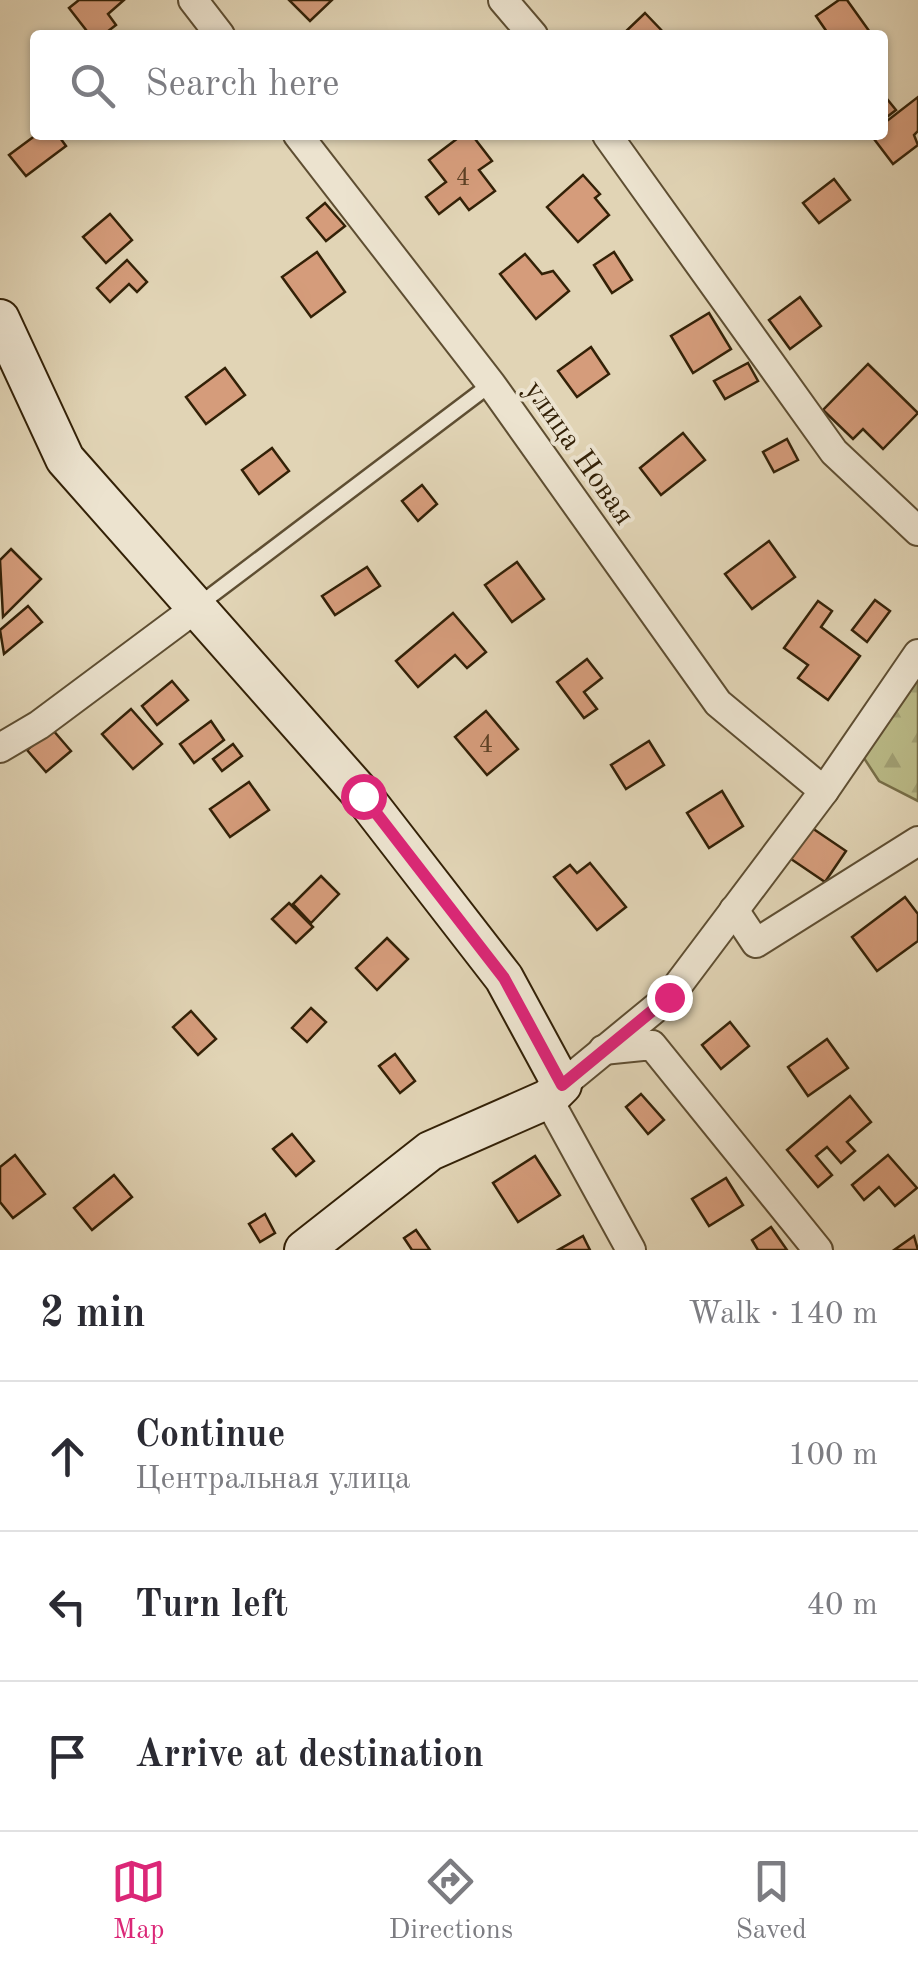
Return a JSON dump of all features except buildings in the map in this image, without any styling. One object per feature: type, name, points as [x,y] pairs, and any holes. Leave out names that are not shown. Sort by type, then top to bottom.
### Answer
[{"type":"street","points":[[193,0],[216,30]]},
{"type":"street","points":[[503,0],[529,30]]},
{"type":"street","name":"улица Новая","points":[[302,140],[491,384],[718,703],[824,791]]},
{"type":"street","points":[[611,140],[834,452],[918,532]]},
{"type":"street","points":[[0,319],[65,460],[363,796],[504,978],[631,1250]]},
{"type":"street","points":[[0,748],[39,725],[196,608]]},
{"type":"street","points":[[304,1250],[430,1151],[555,1092],[669,997],[824,791],[918,654]]},
{"type":"street","points":[[734,910],[756,943],[918,841]]},
{"type":"street","points":[[601,1051],[652,1044],[818,1250]]},
{"type":"lane","points":[[196,608],[491,384]]},
{"type":"green space","points":[[918,670],[918,801],[879,781],[860,752]]},
{"type":"route","points":[[363,796],[504,978],[562,1085],[669,997]]}]
